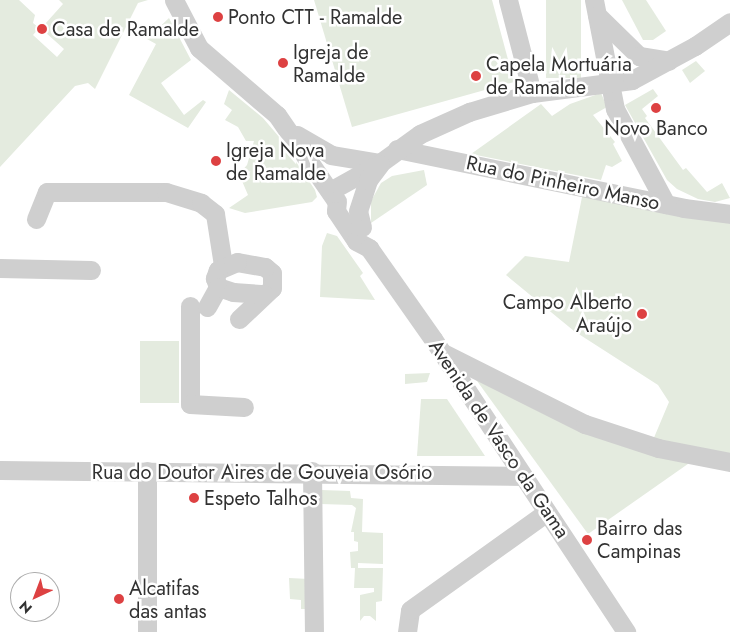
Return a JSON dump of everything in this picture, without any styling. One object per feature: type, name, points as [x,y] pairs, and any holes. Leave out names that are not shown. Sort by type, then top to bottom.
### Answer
[{"type":"street","points":[[174,0],[199,48],[265,104],[286,127],[333,196],[420,134],[469,112],[532,93],[632,80],[669,61],[730,22]]},
{"type":"street","points":[[508,0],[532,93]]},
{"type":"street","points":[[595,8],[639,56],[669,61]]},
{"type":"street","points":[[595,8],[612,84],[615,109],[666,204]]},
{"type":"street","points":[[286,127],[312,147],[331,155],[380,163]]},
{"type":"street","name":"Rua do Pinheiro Manso","points":[[397,149],[666,204],[730,214]]},
{"type":"street","points":[[362,228],[358,211],[368,180],[380,163]]},
{"type":"street","points":[[36,219],[47,192],[166,192],[201,203],[215,214],[223,265]]},
{"type":"street","name":"Avenida de Vasco da Gama","points":[[333,196],[346,205],[362,228],[369,248],[442,353],[626,632]]},
{"type":"street","name":"Avenida de Vasco da Gama","points":[[333,196],[336,212],[356,241],[369,248]]},
{"type":"street","points":[[218,287],[216,273],[223,265],[237,262],[269,269],[274,284],[239,319]]},
{"type":"street","points":[[0,268],[91,270]]},
{"type":"street","points":[[218,287],[233,292],[264,294]]},
{"type":"street","points":[[218,287],[198,306],[190,404],[244,407]]},
{"type":"street","points":[[442,353],[585,424],[658,448],[730,462]]},
{"type":"street","name":"Rua do Doutor Aires de Gouveia Osório","points":[[0,470],[147,472],[312,471],[523,476]]},
{"type":"street","points":[[312,471],[314,632]]},
{"type":"street","points":[[147,472],[147,632]]},
{"type":"street","points":[[406,632],[410,610],[547,512]]},
{"type":"shaded area","points":[[0,0],[19,0],[35,15],[33,23],[39,28],[33,35],[57,57],[64,49],[45,32],[45,24],[63,4],[59,0],[148,0],[138,3],[95,89],[88,83],[75,86],[0,167]]},
{"type":"shaded area","points":[[314,0],[492,0],[514,82],[352,127]]},
{"type":"shaded area","points":[[546,0],[581,0],[581,78],[546,78]]},
{"type":"shaded area","points":[[622,0],[646,0],[666,31],[653,40],[643,40]]},
{"type":"shaded area","points":[[169,18],[191,60],[161,83],[184,115],[203,100],[206,102],[188,128],[129,95],[156,44],[147,39]]},
{"type":"shaded area","points":[[696,61],[705,71],[690,83],[682,70]]},
{"type":"shaded area","points":[[653,89],[658,96],[642,109],[647,116],[645,118],[683,170],[686,168],[707,192],[722,183],[730,198],[715,202],[698,199],[677,189],[667,180],[625,105]]},
{"type":"shaded area","points":[[229,90],[263,118],[280,138],[315,190],[317,197],[312,202],[245,213],[229,208],[248,195],[239,174],[247,165],[254,141],[246,141],[238,127],[225,120],[232,110],[224,104]]},
{"type":"shaded area","points":[[601,93],[607,107],[593,115],[615,142],[613,144],[622,161],[612,167],[606,165],[601,180],[471,154],[541,104],[552,116],[570,104]]},
{"type":"shaded area","points":[[424,170],[427,185],[371,223],[371,201],[381,183],[392,176]]},
{"type":"shaded area","name":"Campo Alberto Araújo","points":[[583,192],[730,223],[730,454],[653,440],[669,402],[658,385],[574,331],[506,275],[525,256],[569,262]]},
{"type":"shaded area","points":[[327,233],[337,236],[363,273],[360,276],[375,300],[320,297],[322,246]]},
{"type":"shaded area","points":[[140,341],[179,341],[179,403],[140,403]]},
{"type":"shaded area","points":[[430,373],[427,382],[405,384],[405,374]]},
{"type":"shaded area","points":[[472,374],[695,459],[588,534]]},
{"type":"shaded area","points":[[421,399],[447,399],[485,456],[417,456]]},
{"type":"shaded area","points":[[321,490],[350,491],[351,498],[363,499],[362,532],[383,533],[383,564],[358,563],[358,568],[383,568],[382,601],[376,602],[376,621],[370,616],[364,616],[360,621],[360,595],[374,592],[374,588],[354,588],[355,568],[351,568],[350,552],[358,551],[358,542],[354,541],[354,532],[351,532],[356,508],[352,505],[321,504]]},
{"type":"shaded area","points":[[289,578],[309,579],[309,609],[301,609],[301,600],[290,599]]},
{"type":"place","name":"Ponto CTT - Ramalde","points":[[218,17]]},
{"type":"place","name":"Casa de Ramalde","points":[[42,29]]},
{"type":"place","name":"Igreja de Ramalde","points":[[283,63]]},
{"type":"place","name":"Capela Mortuária de Ramalde","points":[[476,76]]},
{"type":"place","name":"Novo Banco","points":[[656,108]]},
{"type":"place","name":"Igreja Nova de Ramalde","points":[[216,161]]},
{"type":"place","name":"Campo Alberto Araújo","points":[[642,314]]},
{"type":"place","name":"Espeto Talhos","points":[[194,498]]},
{"type":"place","name":"Bairro das Campinas","points":[[587,540]]},
{"type":"place","name":"Alcatifas das antas","points":[[119,599]]}]
